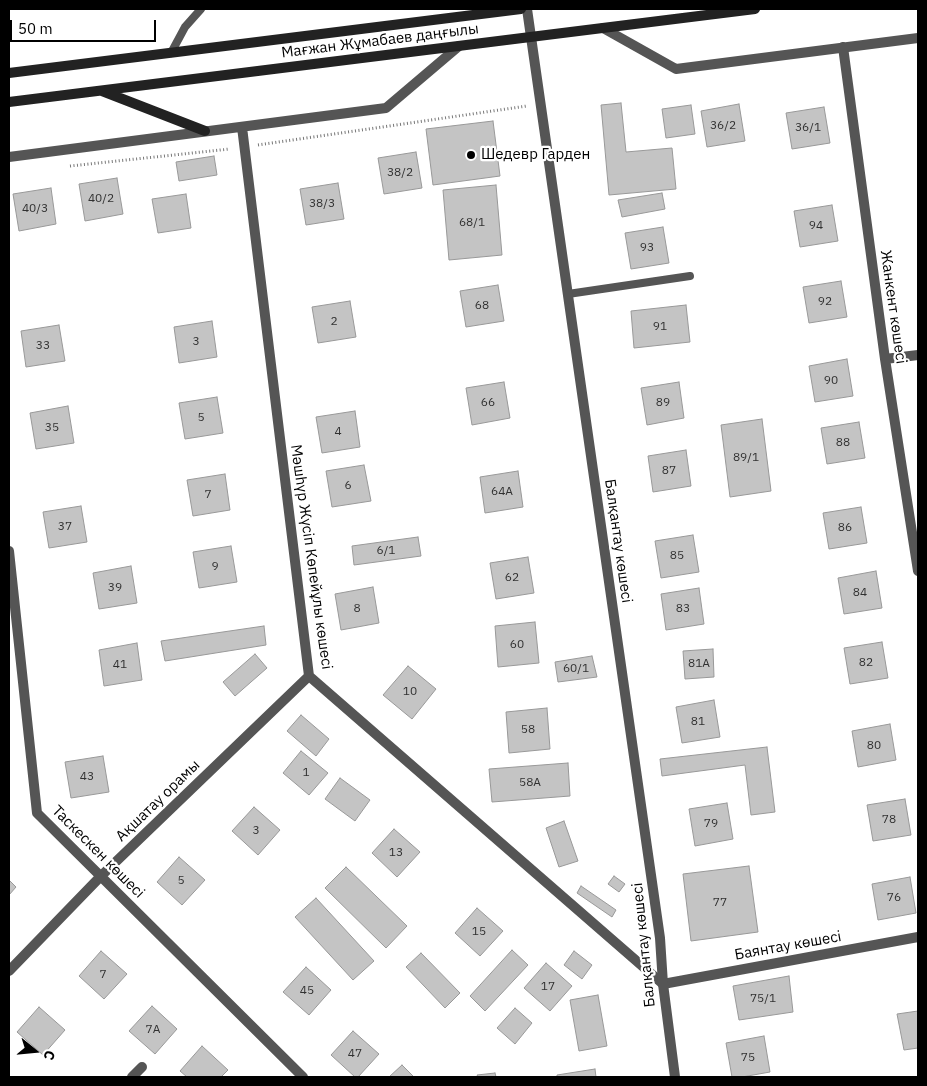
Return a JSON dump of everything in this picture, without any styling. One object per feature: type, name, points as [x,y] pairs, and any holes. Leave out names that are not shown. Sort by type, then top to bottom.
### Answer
[{"type":"main road","name":"Мағжан Жұмабаев даңғылы","points":[[9,73],[171,53],[460,12],[521,9]]},
{"type":"main road","name":"Мағжан Жұмабаев даңғылы","points":[[9,102],[755,9]]},
{"type":"main road","points":[[101,91],[205,131]]},
{"type":"street","name":"Балқантау көшесі","points":[[527,9],[660,938],[663,984],[675,1077]]},
{"type":"street","points":[[603,28],[676,68],[918,38]]},
{"type":"street","points":[[9,157],[386,108],[459,46]]},
{"type":"street","name":"Жанкент көшесі","points":[[843,47],[885,359],[918,571]]},
{"type":"street","name":"Мәшһүр Жүсіп Көпейұлы көшесі","points":[[242,127],[308,676],[663,984]]},
{"type":"street","points":[[885,359],[918,355]]},
{"type":"street","name":"Таскескен көшесі","points":[[9,551],[37,813],[304,1077]]},
{"type":"street","name":"Ақшатау орамы","points":[[9,971],[101,876],[308,676]]},
{"type":"street","name":"Баянтау көшесі","points":[[663,984],[918,937]]},
{"type":"street","points":[[132,1077],[142,1067]]},
{"type":"lane","points":[[171,53],[184,27],[201,9]]},
{"type":"lane","points":[[568,294],[690,276]]},
{"type":"path","points":[[68,166],[245,147],[540,104]]},
{"type":"building","points":[[621,103],[626,152],[672,148],[676,189],[609,195],[601,105]]},
{"type":"building","points":[[739,104],[745,141],[707,147],[701,111]]},
{"type":"building","points":[[691,105],[695,134],[666,138],[662,109]]},
{"type":"building","points":[[824,107],[830,143],[792,149],[786,113]]},
{"type":"building","points":[[493,121],[500,176],[433,185],[426,129]]},
{"type":"building","points":[[416,152],[422,188],[384,194],[378,158]]},
{"type":"building","points":[[214,156],[217,175],[179,181],[176,162]]},
{"type":"building","points":[[117,178],[123,214],[85,221],[79,184]]},
{"type":"building","points":[[338,183],[344,219],[306,225],[300,189]]},
{"type":"building","points":[[496,185],[502,255],[449,260],[443,190]]},
{"type":"building","points":[[51,188],[56,224],[19,231],[13,194]]},
{"type":"building","points":[[662,193],[665,209],[622,217],[618,200]]},
{"type":"building","points":[[186,194],[191,228],[158,233],[152,199]]},
{"type":"building","points":[[832,205],[838,241],[800,247],[794,211]]},
{"type":"building","points":[[663,227],[669,263],[631,269],[625,233]]},
{"type":"building","points":[[841,281],[847,317],[809,323],[803,287]]},
{"type":"building","points":[[498,285],[504,321],[466,327],[460,291]]},
{"type":"building","points":[[350,301],[356,337],[318,343],[312,307]]},
{"type":"building","points":[[686,305],[690,342],[634,348],[631,311]]},
{"type":"building","points":[[212,321],[217,357],[179,363],[174,327]]},
{"type":"building","points":[[59,325],[65,361],[26,367],[21,331]]},
{"type":"building","points":[[847,359],[853,396],[815,402],[809,366]]},
{"type":"building","points":[[504,382],[510,418],[472,425],[466,388]]},
{"type":"building","points":[[679,382],[684,418],[647,425],[641,388]]},
{"type":"building","points":[[217,397],[223,433],[185,439],[179,403]]},
{"type":"building","points":[[68,406],[74,443],[36,449],[30,413]]},
{"type":"building","points":[[355,411],[360,447],[322,453],[316,417]]},
{"type":"building","points":[[762,419],[771,491],[730,497],[721,425]]},
{"type":"building","points":[[859,422],[865,458],[827,464],[821,428]]},
{"type":"building","points":[[686,450],[691,486],[653,492],[648,456]]},
{"type":"building","points":[[364,465],[371,501],[332,507],[326,471]]},
{"type":"building","points":[[518,471],[523,507],[485,513],[480,477]]},
{"type":"building","points":[[225,474],[230,510],[193,516],[187,480]]},
{"type":"building","points":[[81,506],[87,542],[49,548],[43,512]]},
{"type":"building","points":[[861,507],[867,543],[829,549],[823,513]]},
{"type":"building","points":[[693,535],[699,572],[661,578],[655,541]]},
{"type":"building","points":[[418,537],[421,556],[354,565],[352,546]]},
{"type":"building","points":[[231,546],[237,582],[199,588],[193,552]]},
{"type":"building","points":[[528,557],[534,593],[496,599],[490,563]]},
{"type":"building","points":[[131,566],[137,603],[99,609],[93,573]]},
{"type":"building","points":[[876,571],[882,608],[844,614],[838,578]]},
{"type":"building","points":[[373,587],[379,623],[341,630],[335,594]]},
{"type":"building","points":[[699,588],[704,624],[666,630],[661,594]]},
{"type":"building","points":[[535,622],[539,663],[498,667],[495,626]]},
{"type":"building","points":[[264,626],[266,645],[165,661],[161,641]]},
{"type":"building","points":[[882,642],[888,678],[850,684],[844,648]]},
{"type":"building","points":[[137,643],[142,680],[104,686],[99,650]]},
{"type":"building","points":[[713,649],[714,677],[685,679],[683,651]]},
{"type":"building","points":[[255,654],[267,668],[235,696],[223,682]]},
{"type":"building","points":[[592,656],[597,677],[558,682],[555,662]]},
{"type":"building","points":[[408,666],[436,689],[412,719],[383,695]]},
{"type":"building","points":[[714,700],[720,737],[682,743],[676,707]]},
{"type":"building","points":[[547,708],[550,749],[509,753],[506,712]]},
{"type":"building","points":[[301,715],[329,739],[316,756],[287,731]]},
{"type":"building","points":[[890,724],[896,760],[858,767],[852,731]]},
{"type":"building","points":[[767,747],[775,812],[751,815],[745,765],[662,776],[660,759]]},
{"type":"building","points":[[301,751],[328,773],[309,795],[283,773]]},
{"type":"building","points":[[103,756],[109,792],[71,798],[65,762]]},
{"type":"building","points":[[568,763],[570,796],[492,802],[489,769]]},
{"type":"building","points":[[340,778],[370,800],[355,821],[325,799]]},
{"type":"building","points":[[905,799],[911,835],[873,841],[867,805]]},
{"type":"building","points":[[727,803],[733,839],[695,846],[689,809]]},
{"type":"building","points":[[254,807],[280,830],[258,855],[232,831]]},
{"type":"building","points":[[564,821],[578,861],[559,867],[546,828]]},
{"type":"building","points":[[394,829],[420,852],[397,877],[372,853]]},
{"type":"building","points":[[179,857],[205,880],[182,905],[157,882]]},
{"type":"building","points":[[749,866],[758,932],[691,941],[683,874]]},
{"type":"building","points":[[346,867],[407,926],[386,948],[325,888]]},
{"type":"building","points":[[614,876],[625,884],[619,892],[608,884]]},
{"type":"building","points":[[910,877],[916,913],[878,920],[872,884]]},
{"type":"building","points":[[9,880],[16,887],[9,895]]},
{"type":"building","points":[[581,886],[616,910],[612,917],[577,893]]},
{"type":"building","points":[[316,898],[374,961],[353,980],[295,917]]},
{"type":"building","points":[[477,908],[503,931],[480,956],[455,933]]},
{"type":"building","points":[[512,950],[528,965],[485,1011],[470,996]]},
{"type":"building","points":[[101,951],[127,974],[104,999],[79,976]]},
{"type":"building","points":[[574,951],[592,965],[582,979],[564,965]]},
{"type":"building","points":[[421,953],[460,993],[445,1008],[406,967]]},
{"type":"building","points":[[546,963],[572,986],[550,1011],[524,988]]},
{"type":"building","points":[[306,967],[331,990],[309,1015],[283,992]]},
{"type":"building","points":[[789,976],[793,1012],[739,1020],[733,986]]},
{"type":"building","points":[[598,995],[607,1046],[579,1051],[570,1000]]},
{"type":"building","points":[[152,1006],[177,1029],[155,1054],[129,1031]]},
{"type":"building","points":[[39,1007],[65,1030],[43,1055],[17,1032]]},
{"type":"building","points":[[515,1008],[532,1023],[515,1044],[497,1028]]},
{"type":"building","points":[[918,1011],[918,1048],[904,1050],[897,1014]]},
{"type":"building","points":[[353,1031],[379,1054],[358,1077],[355,1077],[331,1055]]},
{"type":"building","points":[[764,1036],[770,1072],[732,1077],[726,1043]]},
{"type":"building","points":[[202,1046],[228,1070],[221,1077],[187,1077],[180,1071]]},
{"type":"building","points":[[402,1065],[414,1077],[389,1077]]},
{"type":"building","points":[[595,1069],[596,1077],[557,1077],[557,1075]]},
{"type":"building","points":[[495,1073],[496,1077],[478,1077],[477,1075]]},
{"type":"place","name":"Шедевр Гарден","points":[[471,155]]}]
